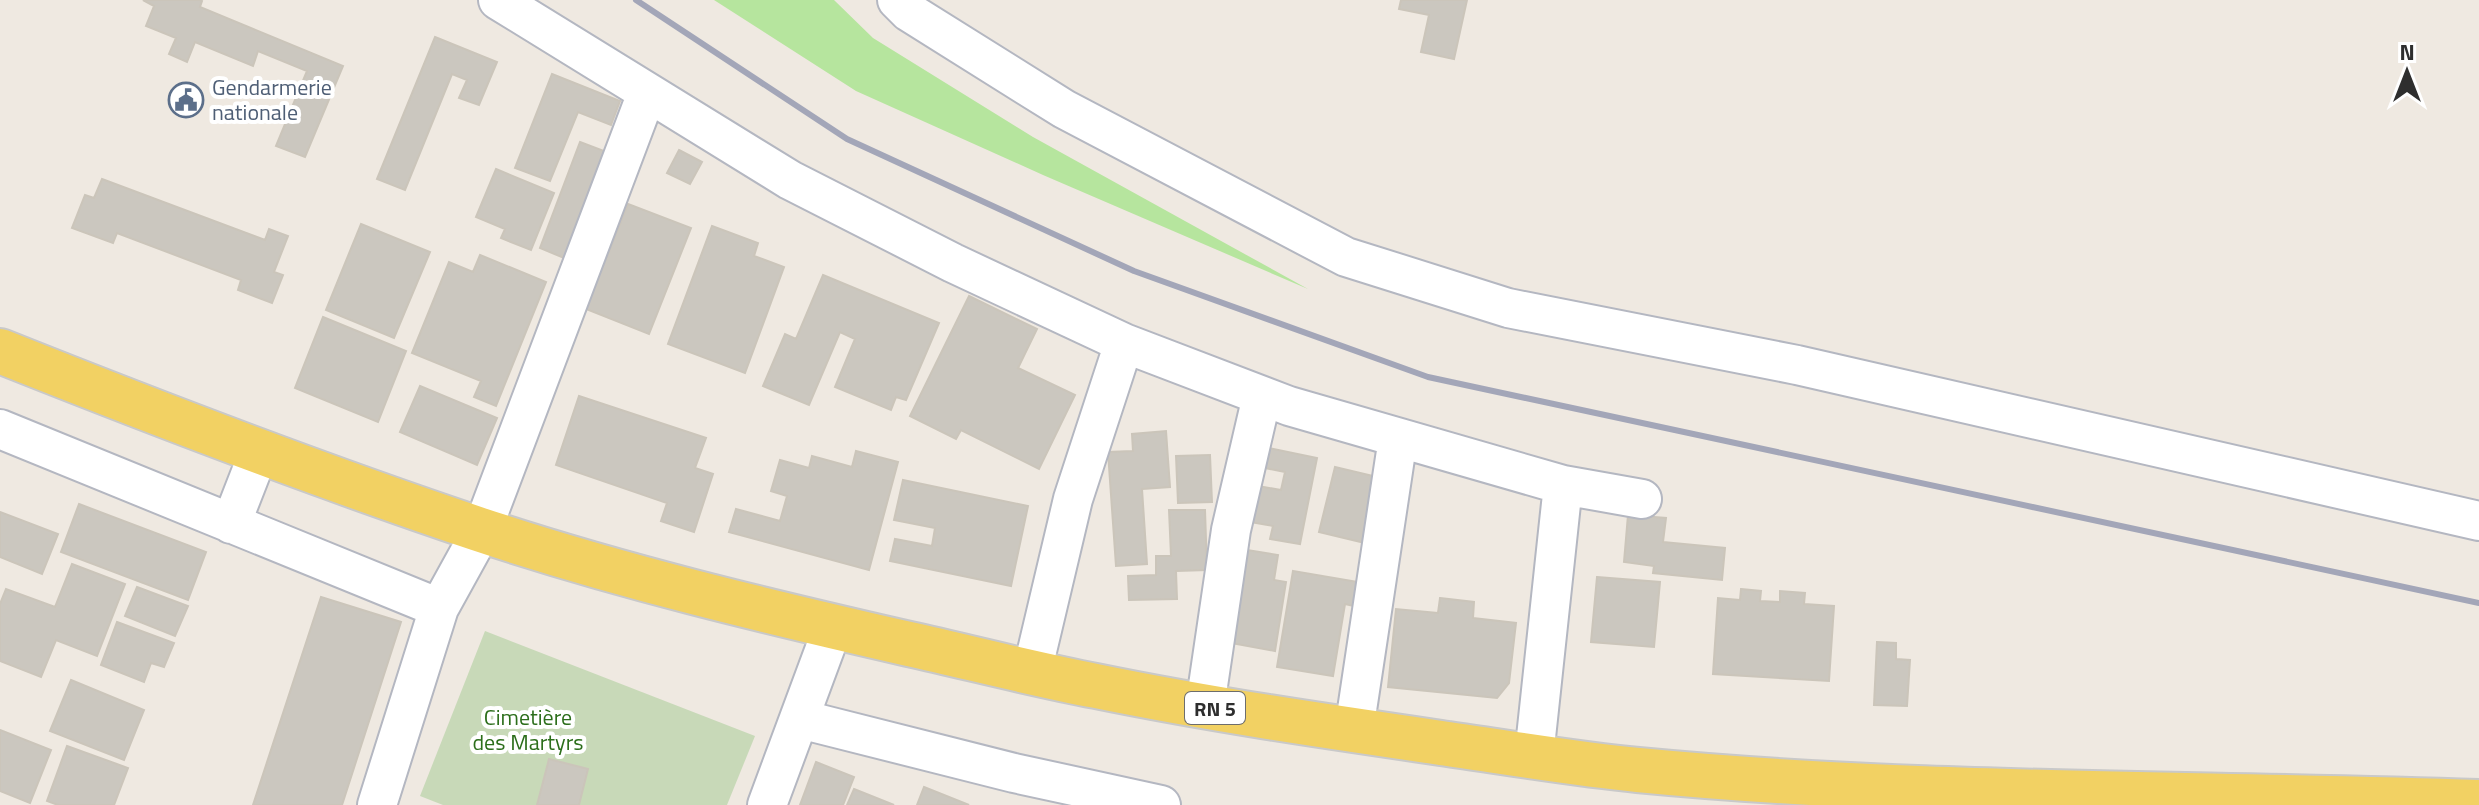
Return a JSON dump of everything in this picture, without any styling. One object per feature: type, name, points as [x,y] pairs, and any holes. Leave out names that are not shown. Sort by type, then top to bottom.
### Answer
[{"type":"main road","name":"RN 5","points":[[0,351],[259,452],[482,530],[636,576],[833,627],[1032,672],[1205,706],[1635,770],[1887,787],[2147,796],[2479,802]]},
{"type":"street","points":[[498,0],[790,180],[1124,343],[1262,396],[1398,438],[1563,485],[1642,499]]},
{"type":"street","points":[[897,0],[909,12],[1064,109],[1346,257],[1508,308],[1797,365],[2479,521]]},
{"type":"street","points":[[377,805],[439,608],[482,530],[647,93]]},
{"type":"street","points":[[1032,672],[1073,499],[1124,343]]},
{"type":"street","points":[[1205,706],[1231,530],[1262,396]]},
{"type":"street","points":[[0,429],[439,608]]},
{"type":"street","points":[[1354,730],[1398,438]]},
{"type":"street","points":[[231,524],[259,452]]},
{"type":"street","points":[[1534,756],[1563,485]]},
{"type":"street","points":[[767,805],[833,627]]},
{"type":"street","points":[[800,719],[1007,789],[1155,804]]},
{"type":"green space","points":[[714,0],[834,0],[873,38],[1033,137],[1308,289],[856,91]]},
{"type":"green space","name":"Cimetière des Martyrs","points":[[485,631],[755,736],[727,805],[443,805],[420,796]]},
{"type":"building","points":[[143,0],[200,0],[200,7],[343,66],[305,157],[276,146],[307,71],[258,51],[253,66],[195,42],[187,62],[169,54],[176,38],[146,26],[154,6]]},
{"type":"building","points":[[1401,0],[1467,0],[1454,59],[1421,52],[1429,15],[1399,9]]},
{"type":"building","points":[[435,37],[497,62],[479,105],[459,98],[467,80],[452,74],[405,190],[377,179]]},
{"type":"building","points":[[552,74],[620,101],[611,125],[578,112],[550,181],[515,168]]},
{"type":"building","points":[[580,142],[604,151],[564,258],[540,248]]},
{"type":"building","points":[[679,150],[702,162],[690,184],[667,173]]},
{"type":"building","points":[[496,169],[554,193],[531,250],[501,238],[505,229],[476,217]]},
{"type":"building","points":[[102,179],[265,240],[269,229],[288,236],[274,272],[283,275],[272,303],[238,290],[241,280],[117,233],[113,243],[72,228],[85,195],[94,198]]},
{"type":"building","points":[[628,204],[691,228],[649,334],[586,309]]},
{"type":"building","points":[[361,224],[430,252],[394,338],[326,310]]},
{"type":"building","points":[[712,226],[758,243],[754,256],[784,267],[745,373],[668,344]]},
{"type":"building","points":[[480,255],[546,282],[496,406],[474,397],[481,381],[412,353],[449,262],[473,272]]},
{"type":"building","points":[[823,275],[939,323],[906,400],[896,397],[891,410],[835,387],[855,339],[840,332],[809,405],[763,386],[785,334],[796,339]]},
{"type":"building","points":[[969,296],[1037,329],[1018,368],[1075,395],[1039,469],[961,430],[956,439],[910,416]]},
{"type":"building","points":[[323,317],[406,351],[378,422],[295,388]]},
{"type":"building","points":[[420,386],[497,418],[477,465],[400,432]]},
{"type":"building","points":[[579,396],[706,438],[695,468],[713,474],[694,532],[661,521],[667,503],[556,465]]},
{"type":"building","points":[[1166,431],[1170,487],[1142,489],[1147,564],[1116,566],[1108,452],[1133,451],[1132,434]]},
{"type":"building","points":[[1264,447],[1317,458],[1300,544],[1270,539],[1273,526],[1244,521],[1252,485],[1281,490],[1285,472],[1260,467]]},
{"type":"building","points":[[856,451],[898,462],[869,570],[729,532],[736,509],[780,521],[787,496],[771,491],[780,460],[809,468],[812,456],[852,467]]},
{"type":"building","points":[[1210,455],[1212,502],[1178,503],[1176,456]]},
{"type":"building","points":[[1335,467],[1373,476],[1371,486],[1382,489],[1369,544],[1319,532]]},
{"type":"building","points":[[903,480],[1028,506],[1011,586],[890,561],[895,539],[932,546],[935,528],[894,520]]},
{"type":"building","points":[[79,504],[206,552],[188,600],[61,552]]},
{"type":"building","points":[[1169,510],[1205,510],[1207,570],[1176,571],[1177,599],[1129,600],[1128,576],[1156,575],[1156,556],[1171,556]]},
{"type":"building","points":[[0,512],[58,534],[42,574],[0,557]]},
{"type":"building","points":[[1628,515],[1666,518],[1663,542],[1725,548],[1722,580],[1653,573],[1654,566],[1624,562]]},
{"type":"building","points":[[1247,550],[1278,555],[1274,580],[1286,582],[1275,651],[1231,643]]},
{"type":"building","points":[[72,564],[125,584],[97,656],[56,640],[41,677],[0,661],[0,604],[6,589],[55,607]]},
{"type":"building","points":[[1293,571],[1358,582],[1354,606],[1345,604],[1333,676],[1277,667]]},
{"type":"building","points":[[1597,577],[1660,582],[1654,647],[1591,642]]},
{"type":"building","points":[[137,587],[188,606],[175,636],[125,616]]},
{"type":"building","points":[[1741,589],[1761,591],[1760,601],[1780,602],[1780,591],[1805,593],[1804,604],[1834,606],[1829,681],[1713,674],[1718,598],[1740,600]]},
{"type":"building","points":[[321,597],[401,622],[342,805],[253,805]]},
{"type":"building","points":[[1440,598],[1474,602],[1473,618],[1516,623],[1509,683],[1497,698],[1388,687],[1396,609],[1438,613]]},
{"type":"building","points":[[117,622],[174,643],[164,667],[151,663],[144,682],[101,665]]},
{"type":"building","points":[[1877,642],[1896,643],[1896,659],[1910,660],[1907,706],[1874,705]]},
{"type":"building","points":[[71,680],[144,710],[124,760],[50,731]]},
{"type":"building","points":[[0,730],[51,750],[30,803],[0,791]]},
{"type":"building","points":[[67,746],[128,768],[114,805],[58,805],[47,801]]},
{"type":"building","points":[[549,759],[588,769],[579,805],[537,805]]},
{"type":"building","points":[[816,762],[854,777],[843,805],[800,805]]},
{"type":"building","points":[[924,787],[969,805],[917,805]]},
{"type":"building","points":[[854,789],[894,805],[847,805]]},
{"type":"railway","points":[[636,0],[847,139],[1134,271],[1428,377],[2479,603]]},
{"type":"place","name":"Gendarmerie nationale","points":[[186,100]]}]
